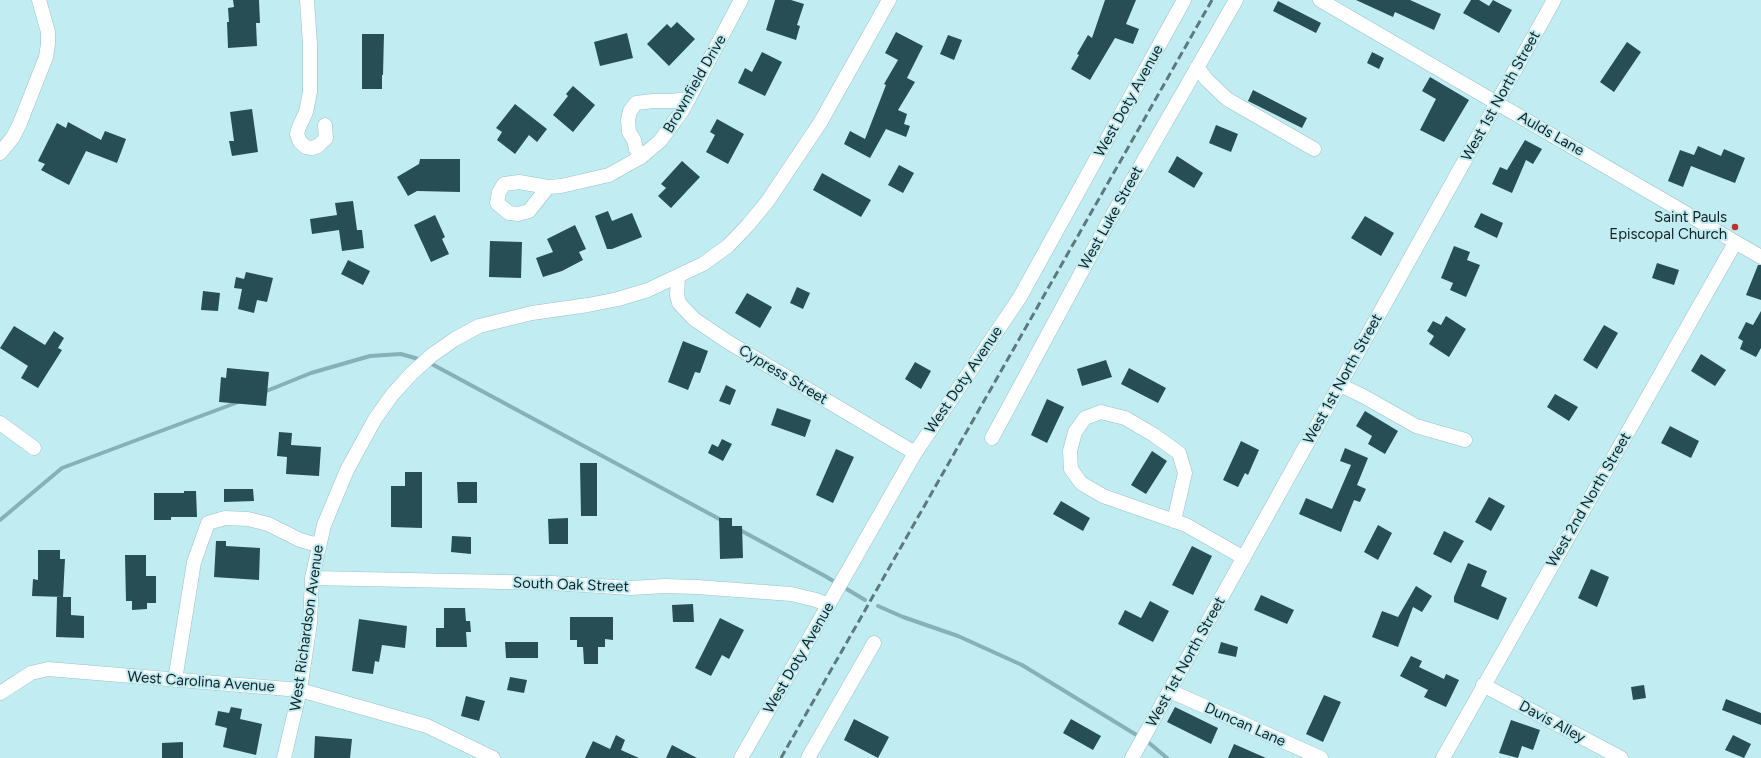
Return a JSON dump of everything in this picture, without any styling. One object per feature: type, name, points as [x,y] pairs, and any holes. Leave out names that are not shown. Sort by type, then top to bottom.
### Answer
[{"type":"street","points":[[0,153],[13,137],[20,123],[46,57],[48,32],[39,0]]},
{"type":"street","points":[[307,0],[310,44],[310,92],[306,112],[298,126],[297,134],[300,142],[312,148],[318,146],[326,138],[325,125]]},
{"type":"street","name":"Brownfield Drive","points":[[548,187],[573,184],[609,175],[641,157],[660,141],[668,132],[688,99],[741,0]]},
{"type":"street","name":"West Richardson Avenue","points":[[284,758],[300,690],[310,623],[312,578],[318,545],[334,498],[375,419],[392,395],[432,354],[455,338],[479,326],[532,312],[588,305],[618,299],[648,290],[703,264],[728,246],[767,202],[820,123],[889,0]]},
{"type":"street","name":"West Doty Avenue","points":[[741,758],[915,453],[1020,297],[1184,0]]},
{"type":"street","name":"West Luke Street","points":[[992,438],[1109,221],[1236,0]]},
{"type":"street","name":"Aulds Lane","points":[[1320,0],[1735,243],[1759,251]]},
{"type":"street","name":"West 1st North Street","points":[[1132,758],[1554,0]]},
{"type":"street","points":[[1197,68],[1227,99],[1314,149]]},
{"type":"street","points":[[641,157],[636,149],[630,132],[628,120],[630,111],[636,103],[688,99]]},
{"type":"street","name":"West 2nd North Street","points":[[1442,758],[1735,243]]},
{"type":"street","name":"Cypress Street","points":[[678,277],[676,287],[679,303],[694,319],[741,350],[915,453]]},
{"type":"street","points":[[1340,385],[1363,396],[1416,426],[1465,440]]},
{"type":"street","points":[[1174,521],[1185,473],[1179,453],[1154,434],[1125,418],[1101,412],[1085,418],[1075,432],[1070,451],[1071,470],[1081,483],[1103,496],[1174,521],[1186,525],[1244,558]]},
{"type":"street","points":[[0,423],[34,448]]},
{"type":"street","points":[[175,680],[194,562],[208,523],[225,518],[248,519],[268,524],[300,540],[318,545]]},
{"type":"street","name":"South Oak Street","points":[[312,578],[552,583],[630,588],[664,586],[697,587],[791,594],[829,605]]},
{"type":"street","points":[[808,758],[874,643]]},
{"type":"street","name":"West Carolina Avenue","points":[[0,693],[31,673],[48,669],[300,690],[427,726],[492,758]]},
{"type":"street","name":"Davis Alley","points":[[1483,685],[1621,758]]},
{"type":"street","name":"Duncan Lane","points":[[1170,691],[1321,758]]},
{"type":"building","points":[[233,0],[259,0],[260,23],[256,23],[257,46],[228,48],[228,8],[234,7]]},
{"type":"building","points":[[775,0],[791,0],[804,4],[797,25],[800,26],[796,40],[766,30]]},
{"type":"building","points":[[1105,0],[1136,0],[1126,24],[1139,29],[1133,44],[1115,38],[1090,80],[1071,69],[1079,55],[1077,54],[1088,35],[1092,38]]},
{"type":"building","points":[[1356,0],[1410,0],[1441,14],[1434,30],[1395,12],[1393,17]]},
{"type":"building","points":[[1471,0],[1479,0],[1489,6],[1493,0],[1512,10],[1499,33],[1463,13]]},
{"type":"building","points":[[1278,1],[1321,23],[1316,33],[1273,11]]},
{"type":"building","points":[[677,22],[695,39],[669,66],[647,44],[667,24],[671,28]]},
{"type":"building","points":[[896,32],[923,46],[907,78],[915,82],[898,110],[907,114],[904,124],[910,126],[906,137],[886,129],[870,158],[844,144],[850,131],[865,139],[886,85],[884,84],[898,60],[885,53]]},
{"type":"building","points":[[627,33],[633,58],[600,66],[594,42]]},
{"type":"building","points":[[362,34],[384,34],[382,89],[362,89]]},
{"type":"building","points":[[948,35],[962,40],[954,60],[940,54]]},
{"type":"building","points":[[1627,42],[1641,52],[1614,92],[1600,82]]},
{"type":"building","points":[[762,52],[782,62],[765,96],[738,83],[745,68],[752,72]]},
{"type":"building","points":[[1372,52],[1384,58],[1379,69],[1367,63]]},
{"type":"building","points":[[1430,77],[1469,100],[1444,142],[1420,130],[1436,99],[1422,91]]},
{"type":"building","points":[[573,86],[595,105],[573,132],[553,115],[568,96],[566,94]]},
{"type":"building","points":[[1253,90],[1307,118],[1302,128],[1248,101]]},
{"type":"building","points":[[515,104],[547,129],[537,142],[529,135],[515,154],[497,140],[502,132],[496,128]]},
{"type":"building","points":[[252,109],[258,152],[232,156],[229,141],[234,141],[230,112]]},
{"type":"building","points":[[717,119],[744,134],[728,164],[706,152],[715,135],[710,132]]},
{"type":"building","points":[[68,122],[101,140],[105,131],[126,139],[117,163],[86,151],[69,185],[41,170],[45,164],[38,161],[57,123],[66,128]]},
{"type":"building","points":[[1216,125],[1238,134],[1231,152],[1209,143]]},
{"type":"building","points":[[1525,140],[1542,149],[1533,164],[1526,160],[1512,193],[1492,184],[1500,167],[1507,170]]},
{"type":"building","points":[[1698,146],[1721,156],[1724,149],[1745,158],[1735,183],[1691,166],[1683,187],[1668,181],[1680,150],[1694,155]]},
{"type":"building","points":[[1177,156],[1203,173],[1194,188],[1168,172]]},
{"type":"building","points":[[420,159],[460,159],[460,192],[417,191],[408,196],[397,177],[419,164]]},
{"type":"building","points":[[682,161],[700,177],[671,208],[658,196],[666,188],[661,184]]},
{"type":"building","points":[[899,165],[914,173],[903,193],[888,185]]},
{"type":"building","points":[[822,173],[871,200],[861,217],[813,190]]},
{"type":"building","points":[[353,201],[357,230],[362,230],[364,248],[342,251],[339,230],[312,234],[310,219],[337,215],[335,203]]},
{"type":"building","points":[[608,211],[612,221],[632,213],[642,237],[612,249],[607,249],[595,216]]},
{"type":"building","points":[[1481,213],[1503,223],[1497,238],[1474,227]]},
{"type":"building","points":[[435,215],[445,237],[442,239],[449,254],[431,262],[414,225]]},
{"type":"building","points":[[1365,216],[1394,233],[1381,256],[1351,238]]},
{"type":"building","points":[[575,225],[586,249],[579,252],[583,260],[562,271],[543,277],[536,258],[553,252],[547,239]]},
{"type":"building","points":[[490,241],[522,242],[521,278],[489,277]]},
{"type":"building","points":[[1454,246],[1470,252],[1467,260],[1480,265],[1466,297],[1450,290],[1453,283],[1441,278]]},
{"type":"building","points":[[348,260],[370,271],[363,285],[341,274]]},
{"type":"building","points":[[1657,263],[1679,270],[1674,285],[1652,278]]},
{"type":"building","points":[[1758,265],[1761,265],[1761,300],[1746,295]]},
{"type":"building","points":[[246,272],[273,278],[267,302],[257,300],[254,313],[238,309],[242,289],[234,288],[236,277],[244,279]]},
{"type":"building","points":[[797,287],[810,293],[803,309],[790,303]]},
{"type":"building","points":[[203,291],[220,293],[218,311],[201,310]]},
{"type":"building","points":[[747,293],[772,307],[760,328],[735,313]]},
{"type":"building","points":[[1761,311],[1761,348],[1756,357],[1740,349],[1743,341],[1738,338],[1746,322],[1753,325]]},
{"type":"building","points":[[1446,316],[1466,329],[1449,357],[1429,344],[1434,336],[1427,331],[1433,321],[1441,325]]},
{"type":"building","points":[[1604,325],[1618,333],[1597,369],[1583,360]]},
{"type":"building","points":[[14,326],[45,345],[54,331],[64,338],[58,348],[62,350],[38,388],[21,378],[28,366],[0,348]]},
{"type":"building","points":[[683,341],[708,351],[700,373],[695,372],[688,390],[668,382]]},
{"type":"building","points":[[1701,354],[1726,370],[1715,386],[1691,371]]},
{"type":"building","points":[[1106,360],[1112,377],[1082,386],[1077,369]]},
{"type":"building","points":[[915,362],[931,371],[921,389],[905,379]]},
{"type":"building","points":[[227,368],[269,372],[266,406],[219,402],[221,377],[226,378]]},
{"type":"building","points":[[1129,368],[1166,388],[1158,403],[1121,384]]},
{"type":"building","points":[[726,385],[736,390],[730,405],[719,401]]},
{"type":"building","points":[[1555,394],[1578,407],[1569,421],[1547,407]]},
{"type":"building","points":[[1047,399],[1064,407],[1047,443],[1031,435]]},
{"type":"building","points":[[777,408],[811,420],[805,437],[771,425]]},
{"type":"building","points":[[1365,411],[1398,431],[1385,454],[1368,444],[1372,436],[1356,426]]},
{"type":"building","points":[[1670,426],[1699,441],[1691,458],[1661,443]]},
{"type":"building","points":[[279,432],[292,433],[291,445],[321,447],[319,476],[286,474],[287,457],[277,456]]},
{"type":"building","points":[[722,439],[732,444],[723,461],[708,453],[712,444],[718,447]]},
{"type":"building","points":[[1241,441],[1259,450],[1248,475],[1245,473],[1238,487],[1223,480]]},
{"type":"building","points":[[1345,448],[1368,458],[1357,485],[1366,489],[1360,502],[1354,500],[1341,532],[1299,514],[1306,498],[1332,509],[1351,465],[1340,461]]},
{"type":"building","points":[[836,449],[854,457],[833,503],[816,495]]},
{"type":"building","points":[[1152,451],[1167,461],[1146,494],[1131,485]]},
{"type":"building","points":[[580,463],[597,463],[597,516],[581,516]]},
{"type":"building","points":[[405,472],[422,472],[422,528],[391,527],[391,486],[405,486]]},
{"type":"building","points":[[457,482],[477,482],[477,503],[458,503]]},
{"type":"building","points":[[224,489],[253,489],[254,501],[224,502]]},
{"type":"building","points":[[184,491],[196,491],[197,517],[171,517],[171,520],[154,520],[154,493],[184,493]]},
{"type":"building","points":[[1489,497],[1505,506],[1491,531],[1475,522]]},
{"type":"building","points":[[1061,501],[1090,518],[1083,531],[1053,514]]},
{"type":"building","points":[[568,518],[568,544],[549,544],[548,519]]},
{"type":"building","points":[[719,518],[732,518],[732,526],[742,526],[743,558],[720,559]]},
{"type":"building","points":[[1378,525],[1392,533],[1378,560],[1364,552]]},
{"type":"building","points":[[1444,531],[1464,541],[1451,563],[1433,554]]},
{"type":"building","points":[[452,536],[471,537],[471,554],[451,552]]},
{"type":"building","points":[[216,541],[226,541],[226,546],[260,548],[259,580],[214,577]]},
{"type":"building","points":[[1192,546],[1212,556],[1193,595],[1172,585]]},
{"type":"building","points":[[38,550],[60,550],[60,559],[65,559],[63,597],[32,596],[33,579],[38,580]]},
{"type":"building","points":[[125,555],[146,555],[146,576],[156,576],[156,603],[147,603],[147,609],[132,610],[132,601],[126,601]]},
{"type":"building","points":[[1468,563],[1487,571],[1481,586],[1507,598],[1498,620],[1454,602],[1454,597]]},
{"type":"building","points":[[1591,569],[1609,577],[1597,607],[1578,598]]},
{"type":"building","points":[[1416,586],[1432,596],[1422,612],[1413,607],[1398,647],[1372,637],[1382,611],[1398,617]]},
{"type":"building","points":[[1261,595],[1294,610],[1287,624],[1254,610]]},
{"type":"building","points":[[57,597],[71,597],[71,615],[84,616],[84,638],[56,637]]},
{"type":"building","points":[[1150,601],[1169,611],[1153,642],[1118,624],[1125,610],[1141,618]]},
{"type":"building","points":[[693,604],[694,622],[673,622],[672,605]]},
{"type":"building","points":[[444,608],[465,608],[466,621],[470,621],[471,632],[466,632],[467,647],[436,647],[436,628],[444,628]]},
{"type":"building","points":[[570,617],[613,617],[613,640],[605,639],[605,647],[598,647],[598,664],[584,664],[583,647],[577,647],[577,640],[570,640]]},
{"type":"building","points":[[720,618],[744,630],[729,659],[722,655],[711,676],[695,668]]},
{"type":"building","points":[[359,619],[407,626],[405,648],[382,645],[379,662],[375,661],[373,674],[352,671]]},
{"type":"building","points":[[505,642],[538,642],[538,658],[506,658]]},
{"type":"building","points":[[1221,642],[1238,647],[1236,657],[1218,653]]},
{"type":"building","points":[[1411,656],[1422,661],[1419,667],[1444,679],[1446,674],[1459,680],[1446,707],[1424,697],[1428,690],[1400,676]]},
{"type":"building","points":[[510,677],[527,680],[524,693],[507,690]]},
{"type":"building","points":[[1644,685],[1646,698],[1633,700],[1631,687]]},
{"type":"building","points":[[1324,695],[1341,702],[1323,742],[1306,734]]},
{"type":"building","points":[[466,696],[485,701],[479,721],[461,716]]},
{"type":"building","points":[[1726,699],[1761,713],[1761,725],[1722,710]]},
{"type":"building","points":[[231,707],[242,709],[240,719],[262,724],[256,755],[223,747],[227,728],[215,725],[218,711],[229,713]]},
{"type":"building","points":[[1175,707],[1218,728],[1211,744],[1167,722]]},
{"type":"building","points":[[854,719],[889,737],[878,758],[844,740]]},
{"type":"building","points":[[1071,719],[1101,736],[1093,750],[1063,733]]},
{"type":"building","points":[[1511,720],[1540,730],[1533,750],[1522,746],[1518,758],[1499,753]]},
{"type":"building","points":[[616,735],[625,740],[621,750],[639,758],[585,758],[593,741],[610,749]]},
{"type":"building","points":[[1733,735],[1751,744],[1744,758],[1725,750]]},
{"type":"building","points":[[315,736],[352,739],[350,758],[314,758]]},
{"type":"building","points":[[183,742],[183,758],[162,758],[162,743]]},
{"type":"building","points":[[1234,744],[1266,758],[1228,758]]},
{"type":"building","points":[[672,745],[697,758],[666,758]]},
{"type":"waterway","points":[[264,392],[311,373],[370,356],[401,354],[422,360]]},
{"type":"waterway","points":[[428,362],[723,521]]},
{"type":"waterway","points":[[0,520],[62,468],[241,401]]},
{"type":"waterway","points":[[738,529],[825,576],[865,600]]},
{"type":"waterway","points":[[878,606],[903,617],[958,636],[1022,665],[1148,742],[1167,758]]},
{"type":"railway","points":[[781,758],[1212,0]]},
{"type":"place","name":"Saint Pauls Episcopal Church","points":[[1735,227]]}]
